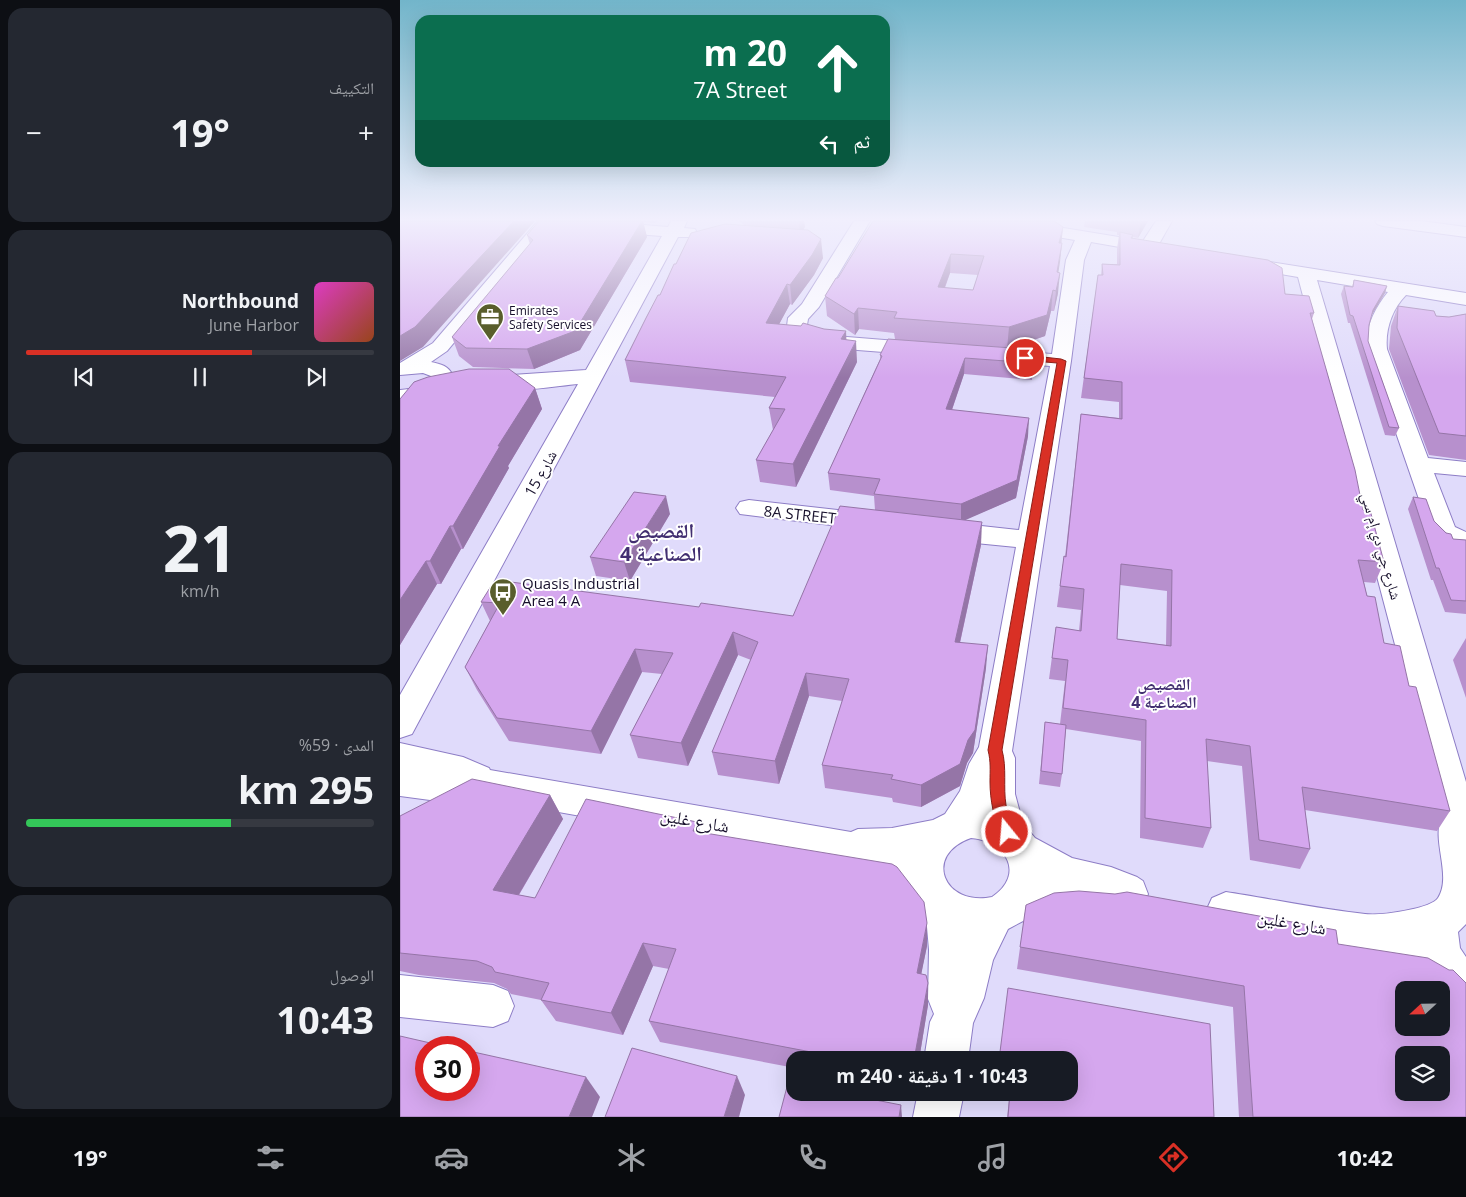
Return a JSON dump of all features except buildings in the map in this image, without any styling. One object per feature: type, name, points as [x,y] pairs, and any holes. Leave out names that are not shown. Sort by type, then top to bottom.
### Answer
[{"type":"street","points":[[402,370],[440,347],[503,273]]},
{"type":"street","name":"شارع 15","points":[[400,725],[651,273]]},
{"type":"street","points":[[830,273],[797,322],[798,329],[806,336],[826,342],[941,350]]},
{"type":"street","points":[[949,1041],[963,998],[973,956],[1003,910],[1026,885],[1028,874],[999,807],[998,763],[995,750],[1061,361],[1073,273]]},
{"type":"street","name":"شارع جي دي إم سي","points":[[1306,273],[1462,825],[1455,837],[1461,861],[1461,877],[1454,911]]},
{"type":"street","points":[[1307,273],[1466,299]]},
{"type":"street","points":[[1402,289],[1396,294],[1377,329],[1375,341],[1443,531],[1451,537],[1466,541]]},
{"type":"street","points":[[440,347],[437,358],[460,378]]},
{"type":"street","points":[[970,353],[1061,361]]},
{"type":"street","points":[[402,370],[419,367],[460,378],[528,382],[557,388],[590,383]]},
{"type":"street","points":[[409,397],[460,378]]},
{"type":"street","points":[[1418,464],[1466,469]]},
{"type":"street","name":"8A STREET","points":[[749,508],[894,525]]},
{"type":"street","points":[[923,528],[1031,540]]},
{"type":"street","points":[[949,1041],[951,949],[946,918],[933,893],[924,864],[929,848],[948,830],[976,797],[986,764],[995,750]]},
{"type":"street","name":"شارع غلين","points":[[400,757],[463,772],[486,784]]},
{"type":"street","name":"شارع غلين","points":[[400,781],[445,787],[486,784],[844,846],[887,862],[933,893],[950,910],[965,916],[979,918],[1026,900],[1056,895],[1161,900],[1367,934],[1406,930],[1454,911]]},
{"type":"street","name":"شارع غلين","points":[[844,846],[892,844],[984,822],[1015,841],[1043,864],[1060,871],[1161,900]]},
{"type":"street","name":"شارع غلين","points":[[1454,911],[1438,930],[1438,942],[1449,970],[1463,986]]},
{"type":"street","name":"شارع غلين","points":[[1367,934],[1413,956],[1463,986]]},
{"type":"street","points":[[400,996],[493,1006]]},
{"type":"street","points":[[936,1117],[939,1101]]},
{"type":"place","name":"Emirates Safety Services","points":[[490,341]]},
{"type":"place","name":"Quasis Industrial Area 4 A","points":[[503,616]]},
{"type":"district","name":"القصيص الصناعية 4","points":[[661,542]]},
{"type":"district","name":"القصيص الصناعية 4","points":[[1164,693]]},
{"type":"route","points":[[1007,832],[1002,819],[997,794],[998,756],[995,750],[1061,361],[1025,358]]}]
